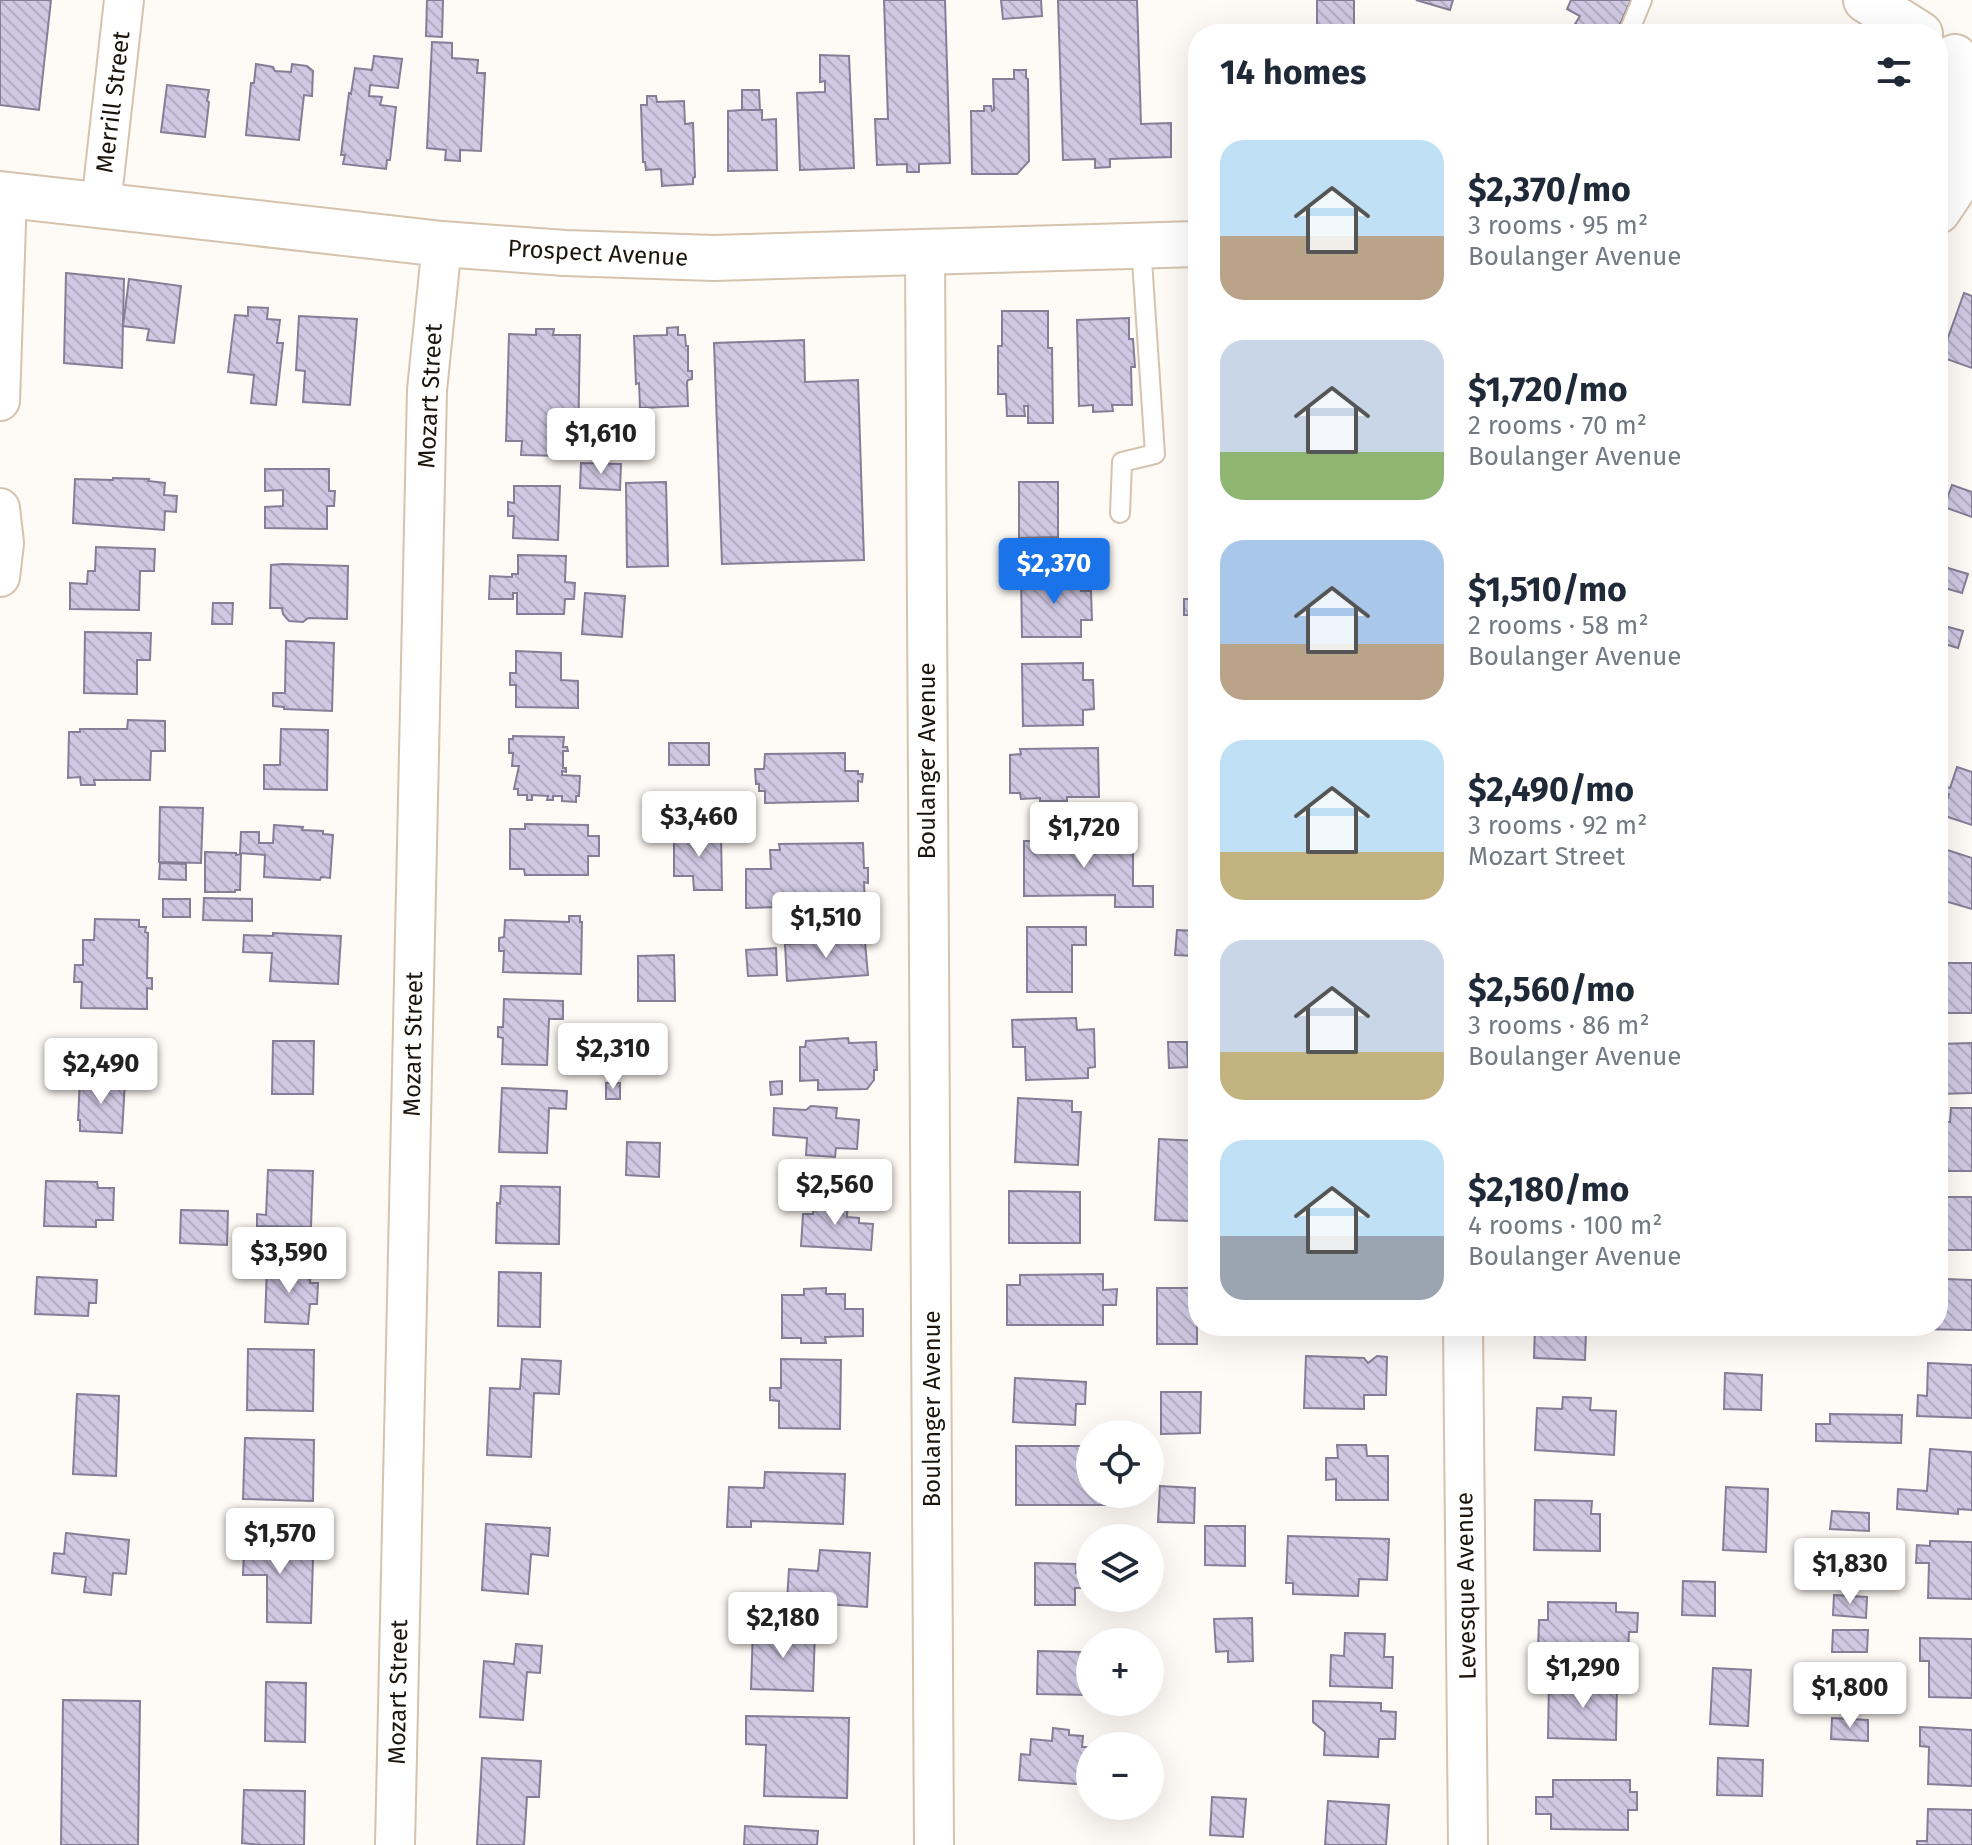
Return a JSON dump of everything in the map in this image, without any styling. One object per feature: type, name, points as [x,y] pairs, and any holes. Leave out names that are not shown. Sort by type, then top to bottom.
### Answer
[{"type":"main road","points":[[1866,0],[1904,24]]},
{"type":"main road","points":[[1948,55],[1968,94],[1969,128],[1964,161],[1948,196]]},
{"type":"main road","name":"Prospect Avenue","points":[[4,194],[442,244],[565,253],[700,258],[1141,245],[1188,249]]},
{"type":"main road","points":[[1948,222],[1972,221]]},
{"type":"street","name":"Merrill Street","points":[[101,205],[124,0]]},
{"type":"street","points":[[0,401],[4,194]]},
{"type":"street","name":"Mozart Street","points":[[395,1845],[427,390],[442,244]]},
{"type":"street","name":"Boulanger Avenue","points":[[925,252],[934,1845]]},
{"type":"street","points":[[0,508],[4,543],[0,577]]},
{"type":"street","name":"Levesque Avenue","points":[[1463,1336],[1468,1845]]},
{"type":"lane","points":[[1632,24],[1642,0]]},
{"type":"lane","points":[[1120,513],[1122,462],[1155,454],[1141,245]]},
{"type":"building","points":[[0,0],[51,0],[39,110],[0,105]]},
{"type":"building","points":[[427,0],[443,0],[442,37],[426,36]]},
{"type":"building","points":[[884,0],[945,0],[950,163],[919,164],[919,172],[907,172],[907,164],[877,165],[875,119],[888,119]]},
{"type":"building","points":[[1001,0],[1041,0],[1042,16],[1003,19]]},
{"type":"building","points":[[1058,0],[1137,0],[1141,124],[1171,123],[1171,157],[1110,159],[1110,167],[1095,168],[1095,159],[1063,160]]},
{"type":"building","points":[[1317,0],[1354,0],[1354,24],[1317,24]]},
{"type":"building","points":[[1416,0],[1453,0],[1450,10]]},
{"type":"building","points":[[1571,0],[1631,0],[1620,24],[1575,24],[1580,16],[1567,9]]},
{"type":"building","points":[[432,42],[452,43],[452,58],[478,60],[477,73],[485,73],[481,151],[460,150],[460,161],[445,160],[446,150],[427,148]]},
{"type":"building","points":[[820,55],[849,56],[854,168],[800,170],[797,93],[825,92],[825,81],[820,82]]},
{"type":"building","points":[[374,56],[402,59],[398,88],[370,85],[369,96],[382,97],[380,105],[396,107],[390,160],[387,160],[386,169],[343,164],[345,155],[341,155],[355,68],[372,70]]},
{"type":"building","points":[[256,64],[273,67],[275,71],[291,72],[292,64],[307,66],[313,71],[312,96],[304,95],[299,140],[246,135]]},
{"type":"building","points":[[1014,70],[1026,70],[1028,79],[1029,161],[1017,174],[972,174],[971,111],[984,111],[984,106],[991,106],[994,110],[993,79],[1014,79]]},
{"type":"building","points":[[167,85],[209,90],[205,137],[161,132]]},
{"type":"building","points":[[742,90],[759,90],[760,110],[742,110]]},
{"type":"building","points":[[647,96],[656,96],[657,102],[684,101],[685,124],[693,123],[693,184],[662,186],[661,169],[646,170],[641,105],[647,105]]},
{"type":"building","points":[[762,110],[762,120],[776,119],[777,170],[728,171],[728,111]]},
{"type":"building","points":[[66,273],[124,279],[122,368],[64,363]]},
{"type":"building","points":[[129,279],[181,286],[174,343],[147,340],[149,329],[123,326]]},
{"type":"building","points":[[1964,293],[1972,296],[1972,368],[1948,359],[1948,338]]},
{"type":"building","points":[[248,307],[268,308],[267,319],[280,320],[277,343],[283,343],[276,405],[251,403],[254,375],[228,372],[235,315],[248,316]]},
{"type":"building","points":[[1002,311],[1048,311],[1053,423],[1028,423],[1028,406],[1024,406],[1025,416],[1007,416],[1006,394],[998,394]]},
{"type":"building","points":[[299,316],[357,319],[350,405],[303,402],[305,371],[296,370]]},
{"type":"building","points":[[1129,318],[1129,339],[1133,339],[1135,367],[1131,367],[1132,405],[1112,405],[1113,411],[1093,412],[1093,405],[1079,406],[1077,320]]},
{"type":"building","points":[[678,327],[678,335],[685,335],[688,371],[692,371],[692,379],[687,382],[688,406],[640,408],[634,336],[667,335],[667,328]]},
{"type":"building","points":[[536,329],[554,329],[553,335],[580,335],[578,443],[565,442],[564,456],[521,455],[522,441],[506,441],[509,334],[536,335]]},
{"type":"building","points":[[804,340],[805,382],[858,380],[864,560],[722,564],[714,343]]},
{"type":"building","points":[[581,463],[621,464],[620,490],[580,488]]},
{"type":"building","points":[[265,469],[329,469],[329,491],[335,491],[334,506],[327,506],[327,529],[265,528],[265,507],[283,506],[283,490],[265,491]]},
{"type":"building","points":[[75,479],[149,479],[165,483],[164,495],[177,496],[176,512],[165,511],[164,530],[73,523]]},
{"type":"building","points":[[666,482],[668,566],[627,567],[626,483]]},
{"type":"building","points":[[1019,482],[1058,482],[1058,537],[1019,538]]},
{"type":"building","points":[[1952,485],[1972,492],[1972,517],[1948,508]]},
{"type":"building","points":[[514,486],[560,486],[558,540],[513,538],[514,516],[508,516],[508,502],[514,503]]},
{"type":"building","points":[[96,547],[155,549],[154,571],[140,571],[139,610],[70,609],[70,583],[87,584],[88,571],[95,571]]},
{"type":"building","points":[[518,555],[566,556],[565,582],[575,583],[574,599],[565,599],[564,614],[517,614],[517,593],[513,593],[513,599],[489,599],[490,576],[512,577],[512,574],[518,574]]},
{"type":"building","points":[[271,565],[348,566],[347,619],[289,621],[282,608],[270,608]]},
{"type":"building","points":[[1948,568],[1968,574],[1962,593],[1948,589]]},
{"type":"building","points":[[1081,575],[1081,591],[1091,591],[1092,620],[1081,620],[1081,637],[1022,637],[1021,576]]},
{"type":"building","points":[[585,593],[625,596],[622,637],[582,634]]},
{"type":"building","points":[[1184,599],[1188,599],[1188,615],[1184,615]]},
{"type":"building","points":[[213,603],[233,603],[232,624],[212,624]]},
{"type":"building","points":[[1948,627],[1963,631],[1958,648],[1948,645]]},
{"type":"building","points":[[85,632],[151,633],[150,660],[137,660],[137,694],[84,693]]},
{"type":"building","points":[[286,641],[334,643],[332,711],[273,706],[273,693],[285,693]]},
{"type":"building","points":[[516,651],[561,653],[561,680],[578,681],[578,708],[516,707],[516,685],[510,685],[510,673],[516,673]]},
{"type":"building","points":[[1083,663],[1083,680],[1093,680],[1094,709],[1083,710],[1083,725],[1023,726],[1022,664]]},
{"type":"building","points":[[128,720],[165,721],[165,751],[151,751],[150,780],[94,780],[95,785],[81,785],[80,777],[68,778],[69,732],[80,732],[80,729],[127,729]]},
{"type":"building","points":[[281,729],[328,730],[327,790],[264,789],[264,765],[280,765]]},
{"type":"building","points":[[513,736],[564,737],[563,747],[567,747],[568,751],[563,751],[563,768],[566,772],[562,771],[562,775],[580,776],[576,802],[562,801],[562,796],[547,800],[548,796],[532,795],[532,800],[527,800],[527,795],[518,795],[518,789],[514,789],[519,766],[512,766],[513,753],[509,753],[509,739]]},
{"type":"building","points":[[669,743],[709,743],[709,765],[669,765]]},
{"type":"building","points":[[1098,748],[1099,797],[1040,801],[1040,798],[1021,799],[1020,793],[1010,793],[1010,755],[1021,754],[1020,749]]},
{"type":"building","points":[[845,753],[845,771],[863,774],[862,782],[858,781],[858,801],[765,803],[765,791],[759,791],[755,769],[764,769],[765,754]]},
{"type":"building","points":[[1957,767],[1972,772],[1972,825],[1948,817],[1950,788]]},
{"type":"building","points":[[160,807],[203,808],[201,863],[159,862]]},
{"type":"building","points":[[525,824],[588,825],[588,836],[599,836],[599,856],[588,856],[588,875],[525,875],[524,869],[510,869],[510,829],[525,829]]},
{"type":"building","points":[[274,825],[303,827],[302,830],[333,835],[330,878],[264,877],[265,855],[240,853],[241,832],[259,832],[259,843],[273,843]]},
{"type":"building","points":[[674,833],[721,833],[722,890],[694,890],[693,876],[674,876]]},
{"type":"building","points":[[1133,839],[1133,886],[1153,886],[1153,907],[1115,907],[1115,895],[1024,896],[1024,841]]},
{"type":"building","points":[[863,843],[864,868],[868,868],[868,883],[864,882],[865,906],[786,907],[786,911],[776,911],[776,907],[746,908],[746,869],[771,869],[770,850],[780,850],[779,844]]},
{"type":"building","points":[[1948,850],[1972,858],[1972,909],[1948,902]]},
{"type":"building","points":[[205,852],[241,854],[240,890],[205,892]]},
{"type":"building","points":[[160,863],[186,864],[186,880],[159,879]]},
{"type":"building","points":[[204,898],[252,899],[252,921],[203,920]]},
{"type":"building","points":[[163,899],[190,899],[190,917],[163,917]]},
{"type":"building","points":[[569,916],[580,916],[582,922],[581,974],[503,972],[504,951],[499,951],[499,938],[504,937],[505,920],[569,922]]},
{"type":"building","points":[[95,919],[139,920],[139,927],[146,927],[147,978],[152,978],[152,989],[147,988],[147,1009],[81,1008],[82,982],[74,982],[75,965],[83,965],[83,940],[94,940]]},
{"type":"building","points":[[1027,927],[1086,927],[1086,945],[1072,945],[1072,992],[1027,992]]},
{"type":"building","points":[[1177,930],[1188,931],[1188,956],[1175,955]]},
{"type":"building","points":[[273,933],[341,936],[338,984],[270,981],[272,953],[243,952],[244,935],[273,936]]},
{"type":"building","points":[[865,942],[868,975],[787,981],[785,944]]},
{"type":"building","points":[[776,948],[777,975],[748,976],[746,950]]},
{"type":"building","points":[[674,955],[675,1001],[638,1001],[638,956]]},
{"type":"building","points":[[1948,963],[1972,963],[1972,1013],[1948,1013]]},
{"type":"building","points":[[504,999],[563,1001],[563,1019],[549,1019],[547,1065],[502,1064],[503,1038],[498,1037],[498,1027],[503,1027]]},
{"type":"building","points":[[1076,1018],[1077,1030],[1094,1029],[1095,1067],[1088,1068],[1088,1078],[1026,1080],[1025,1047],[1013,1047],[1012,1020]]},
{"type":"building","points":[[626,1036],[626,1056],[611,1056],[611,1037]]},
{"type":"building","points":[[848,1038],[849,1043],[876,1042],[877,1070],[874,1070],[874,1080],[867,1089],[818,1090],[818,1080],[800,1081],[800,1047],[805,1047],[806,1041]]},
{"type":"building","points":[[640,1039],[656,1039],[656,1060],[640,1060]]},
{"type":"building","points":[[273,1041],[314,1041],[313,1094],[272,1094]]},
{"type":"building","points":[[1168,1042],[1187,1042],[1188,1067],[1169,1068]]},
{"type":"building","points":[[1972,1043],[1972,1093],[1948,1094],[1948,1044]]},
{"type":"building","points":[[80,1079],[125,1082],[122,1133],[80,1131]]},
{"type":"building","points":[[782,1081],[782,1094],[771,1095],[770,1082]]},
{"type":"building","points":[[606,1083],[620,1083],[620,1099],[606,1099]]},
{"type":"building","points":[[502,1088],[567,1091],[566,1109],[549,1108],[547,1153],[499,1152]]},
{"type":"building","points":[[1018,1098],[1072,1101],[1072,1112],[1081,1112],[1078,1165],[1015,1162]]},
{"type":"building","points":[[811,1106],[837,1108],[836,1118],[859,1120],[857,1149],[836,1148],[835,1157],[806,1155],[807,1138],[773,1135],[774,1108],[806,1110]]},
{"type":"building","points":[[1951,1108],[1972,1108],[1972,1171],[1948,1171]]},
{"type":"building","points":[[1159,1139],[1188,1140],[1188,1221],[1155,1220]]},
{"type":"building","points":[[627,1142],[660,1143],[659,1177],[626,1175]]},
{"type":"building","points":[[268,1170],[313,1171],[311,1227],[257,1226],[257,1214],[266,1215]]},
{"type":"building","points":[[46,1181],[97,1182],[98,1188],[114,1188],[113,1220],[96,1220],[96,1227],[44,1226]]},
{"type":"building","points":[[501,1186],[560,1187],[559,1244],[496,1243],[497,1203],[500,1204]]},
{"type":"building","points":[[1009,1191],[1080,1192],[1080,1243],[1009,1243]]},
{"type":"building","points":[[814,1196],[848,1199],[847,1217],[859,1218],[859,1223],[873,1224],[871,1250],[801,1246],[803,1214],[813,1214]]},
{"type":"building","points":[[1948,1197],[1972,1197],[1972,1250],[1948,1250]]},
{"type":"building","points":[[181,1210],[228,1211],[227,1245],[180,1243]]},
{"type":"building","points":[[267,1266],[311,1268],[310,1283],[318,1283],[317,1304],[310,1304],[308,1324],[265,1322]]},
{"type":"building","points":[[499,1272],[541,1273],[540,1327],[498,1326]]},
{"type":"building","points":[[1103,1274],[1103,1290],[1117,1289],[1116,1305],[1103,1305],[1103,1325],[1007,1325],[1007,1285],[1020,1285],[1020,1275]]},
{"type":"building","points":[[37,1277],[97,1280],[96,1303],[89,1303],[88,1316],[35,1314]]},
{"type":"building","points":[[1948,1279],[1972,1280],[1972,1330],[1948,1330]]},
{"type":"building","points":[[826,1288],[826,1294],[845,1294],[845,1309],[863,1309],[863,1336],[825,1337],[826,1343],[801,1343],[801,1338],[782,1338],[782,1295],[804,1295],[804,1289]]},
{"type":"building","points":[[1157,1288],[1188,1288],[1188,1336],[1197,1336],[1197,1344],[1157,1344]]},
{"type":"building","points":[[1535,1336],[1586,1336],[1585,1360],[1534,1358]]},
{"type":"building","points":[[248,1349],[314,1350],[313,1411],[247,1410]]},
{"type":"building","points":[[1306,1356],[1364,1358],[1368,1363],[1377,1356],[1387,1357],[1386,1395],[1364,1395],[1364,1409],[1304,1408]]},
{"type":"building","points":[[522,1359],[561,1361],[559,1394],[534,1393],[531,1457],[487,1455],[490,1388],[520,1389]]},
{"type":"building","points":[[781,1359],[841,1360],[840,1429],[779,1428],[779,1401],[770,1400],[770,1388],[781,1388]]},
{"type":"building","points":[[1928,1363],[1972,1365],[1972,1418],[1917,1416],[1918,1395],[1927,1396]]},
{"type":"building","points":[[1725,1373],[1762,1375],[1761,1410],[1724,1409]]},
{"type":"building","points":[[1015,1378],[1086,1382],[1085,1404],[1076,1404],[1075,1425],[1013,1422]]},
{"type":"building","points":[[1161,1392],[1201,1392],[1200,1433],[1164,1434],[1164,1420],[1161,1420]]},
{"type":"building","points":[[77,1394],[119,1396],[116,1476],[73,1474]]},
{"type":"building","points":[[1563,1397],[1591,1398],[1590,1410],[1616,1411],[1614,1455],[1535,1450],[1537,1408],[1562,1409]]},
{"type":"building","points":[[1830,1414],[1902,1415],[1901,1443],[1816,1441],[1816,1424],[1830,1424]]},
{"type":"building","points":[[245,1438],[314,1440],[313,1501],[243,1499]]},
{"type":"building","points":[[1337,1445],[1366,1445],[1367,1456],[1388,1456],[1388,1500],[1336,1500],[1336,1479],[1326,1480],[1326,1458],[1338,1458]]},
{"type":"building","points":[[1016,1446],[1076,1446],[1076,1505],[1016,1505]]},
{"type":"building","points":[[1930,1449],[1972,1452],[1972,1510],[1958,1509],[1958,1514],[1897,1509],[1898,1489],[1927,1491]]},
{"type":"building","points":[[765,1472],[845,1474],[843,1524],[751,1521],[751,1527],[727,1527],[729,1487],[764,1488]]},
{"type":"building","points":[[1164,1486],[1195,1488],[1194,1523],[1158,1522],[1159,1508],[1164,1508]]},
{"type":"building","points":[[1726,1487],[1768,1489],[1766,1552],[1723,1550]]},
{"type":"building","points":[[1535,1500],[1592,1501],[1591,1514],[1600,1514],[1600,1551],[1534,1550]]},
{"type":"building","points":[[1832,1511],[1869,1513],[1869,1531],[1830,1529]]},
{"type":"building","points":[[486,1524],[550,1528],[548,1556],[531,1554],[528,1594],[482,1590]]},
{"type":"building","points":[[1205,1526],[1245,1526],[1245,1566],[1205,1565]]},
{"type":"building","points":[[245,1528],[284,1529],[283,1558],[313,1559],[311,1623],[267,1622],[267,1575],[243,1575]]},
{"type":"building","points":[[66,1533],[129,1540],[126,1574],[113,1573],[111,1595],[84,1592],[86,1577],[52,1573],[54,1553],[64,1554]]},
{"type":"building","points":[[1288,1536],[1389,1539],[1387,1580],[1359,1579],[1358,1596],[1293,1594],[1293,1583],[1286,1583]]},
{"type":"building","points":[[1930,1541],[1972,1542],[1972,1599],[1928,1598],[1929,1563],[1916,1563],[1917,1545],[1930,1546]]},
{"type":"building","points":[[820,1550],[870,1553],[867,1607],[787,1601],[789,1569],[818,1571]]},
{"type":"building","points":[[1035,1563],[1076,1564],[1075,1605],[1035,1605]]},
{"type":"building","points":[[1683,1581],[1715,1582],[1715,1616],[1682,1615]]},
{"type":"building","points":[[1834,1595],[1867,1597],[1866,1618],[1833,1615]]},
{"type":"building","points":[[1548,1602],[1616,1603],[1616,1612],[1638,1613],[1637,1632],[1629,1632],[1628,1653],[1538,1651],[1539,1620],[1548,1620]]},
{"type":"building","points":[[1252,1618],[1253,1661],[1228,1662],[1228,1651],[1216,1652],[1214,1619]]},
{"type":"building","points":[[753,1628],[815,1630],[813,1691],[751,1689]]},
{"type":"building","points":[[1833,1630],[1868,1630],[1867,1652],[1832,1652]]},
{"type":"building","points":[[1345,1633],[1385,1634],[1384,1657],[1393,1657],[1392,1688],[1330,1686],[1331,1655],[1344,1656]]},
{"type":"building","points":[[1920,1638],[1972,1639],[1972,1698],[1929,1697],[1929,1661],[1920,1661]]},
{"type":"building","points":[[516,1644],[542,1646],[540,1673],[527,1672],[523,1720],[480,1717],[484,1661],[514,1664]]},
{"type":"building","points":[[1038,1651],[1076,1652],[1076,1695],[1037,1694]]},
{"type":"building","points":[[1713,1668],[1751,1670],[1748,1726],[1710,1724]]},
{"type":"building","points":[[1549,1680],[1617,1681],[1616,1740],[1548,1738]]},
{"type":"building","points":[[266,1682],[306,1683],[305,1742],[265,1741]]},
{"type":"building","points":[[63,1700],[140,1701],[138,1845],[61,1845]]},
{"type":"building","points":[[1313,1701],[1381,1703],[1381,1711],[1396,1712],[1395,1739],[1379,1739],[1378,1757],[1324,1755],[1325,1732],[1313,1722]]},
{"type":"building","points":[[746,1716],[849,1718],[847,1798],[764,1796],[766,1745],[746,1744]]},
{"type":"building","points":[[1832,1718],[1868,1720],[1868,1741],[1831,1739]]},
{"type":"building","points":[[1920,1727],[1972,1730],[1972,1786],[1928,1784],[1929,1747],[1920,1746]]},
{"type":"building","points":[[1053,1728],[1069,1730],[1069,1735],[1076,1736],[1076,1784],[1019,1780],[1021,1754],[1030,1755],[1031,1739],[1052,1741]]},
{"type":"building","points":[[482,1758],[541,1761],[539,1797],[527,1797],[524,1845],[477,1845]]},
{"type":"building","points":[[1718,1758],[1763,1760],[1762,1796],[1717,1795]]},
{"type":"building","points":[[1553,1780],[1630,1780],[1630,1792],[1637,1792],[1637,1810],[1628,1810],[1628,1830],[1551,1829],[1551,1814],[1536,1814],[1536,1797],[1553,1797]]},
{"type":"building","points":[[244,1790],[305,1791],[304,1845],[242,1843]]},
{"type":"building","points":[[1212,1797],[1246,1799],[1243,1837],[1210,1835]]},
{"type":"building","points":[[1328,1801],[1389,1805],[1386,1845],[1325,1845]]},
{"type":"building","points":[[1928,1809],[1972,1810],[1972,1845],[1917,1845],[1917,1841],[1927,1841]]},
{"type":"building","points":[[745,1826],[818,1831],[817,1845],[744,1845]]}]
